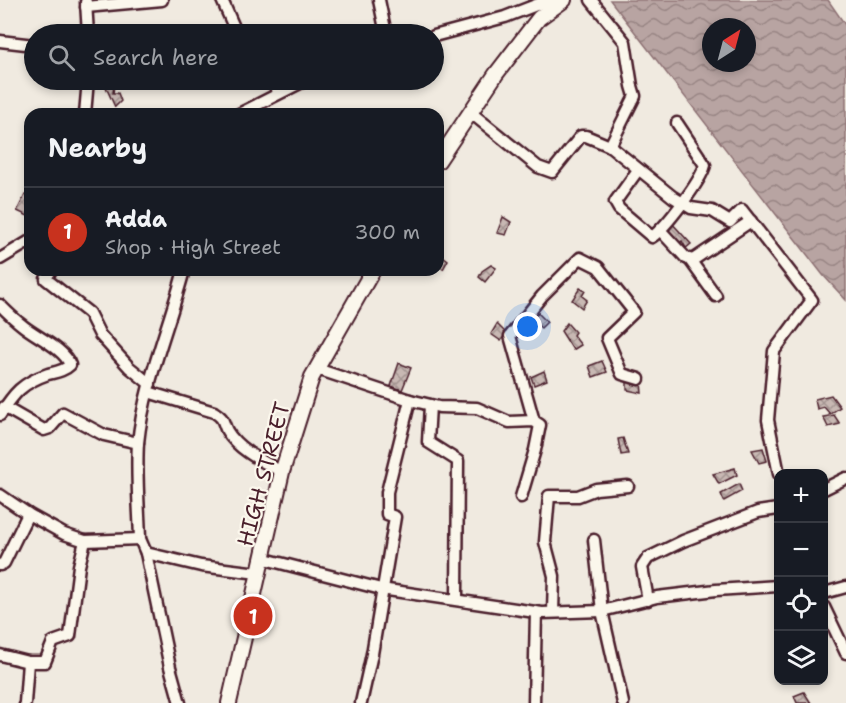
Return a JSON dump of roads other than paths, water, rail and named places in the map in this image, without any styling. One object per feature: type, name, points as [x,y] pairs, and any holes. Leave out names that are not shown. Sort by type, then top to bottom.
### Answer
[{"type":"main road","points":[[444,152],[496,74],[539,18],[564,0]]},
{"type":"main road","name":"HIGH STREET","points":[[229,703],[282,471],[312,377],[370,276]]},
{"type":"street","points":[[87,24],[86,3],[162,0]]},
{"type":"street","points":[[222,0],[233,24]]},
{"type":"street","points":[[379,0],[384,24]]},
{"type":"street","points":[[444,33],[505,17],[549,0]]},
{"type":"street","points":[[591,0],[625,42],[635,96],[610,146]]},
{"type":"street","points":[[0,41],[24,44]]},
{"type":"street","points":[[86,108],[87,90]]},
{"type":"street","points":[[250,108],[284,90]]},
{"type":"street","points":[[470,112],[538,167],[552,172],[581,136],[586,136],[610,146],[673,197],[683,201],[691,208],[712,211],[730,222],[742,210],[812,300],[774,351],[768,420],[778,469]]},
{"type":"street","points":[[638,170],[615,202],[619,209],[652,237],[683,201],[703,173],[705,165],[677,123]]},
{"type":"street","points":[[690,260],[719,244],[751,221]]},
{"type":"street","points":[[660,230],[690,260],[716,296]]},
{"type":"street","points":[[0,259],[24,245]]},
{"type":"street","points":[[534,420],[510,336],[542,296],[580,258],[598,267],[634,312],[607,338],[622,374],[639,380]]},
{"type":"street","points":[[48,276],[46,279],[89,313],[100,335],[149,388],[214,412],[224,418],[228,431],[242,446],[262,461],[282,471]]},
{"type":"street","points":[[180,703],[146,553],[140,539],[138,443],[149,388],[182,276]]},
{"type":"street","points":[[0,305],[22,326],[62,353],[70,365],[65,370],[28,382],[15,392],[2,411],[44,430],[50,428],[63,413],[67,413],[104,435],[138,443]]},
{"type":"street","points":[[317,369],[430,405],[477,408],[509,422],[534,420],[540,424],[521,497]]},
{"type":"street","points":[[361,703],[372,654],[381,589],[395,517],[387,514],[387,492],[410,400]]},
{"type":"street","points":[[430,405],[428,442],[458,461],[458,597]]},
{"type":"street","points":[[828,487],[846,478]]},
{"type":"street","points":[[553,612],[554,576],[545,542],[549,496],[578,496],[596,489],[628,486]]},
{"type":"street","points":[[0,495],[64,534],[85,541],[140,539]]},
{"type":"street","points":[[648,600],[642,567],[648,558],[758,512],[774,510]]},
{"type":"street","points":[[0,565],[4,563],[28,514]]},
{"type":"street","points":[[594,540],[602,611],[623,703]]},
{"type":"street","points":[[0,655],[28,662],[45,662],[53,642],[70,636],[78,566],[85,541]]},
{"type":"street","points":[[146,553],[201,566],[258,573]]},
{"type":"street","points":[[261,558],[381,589],[536,612],[602,611],[648,600],[716,590],[774,586]]},
{"type":"street","points":[[828,592],[846,587]]},
{"type":"street","points":[[534,703],[536,612]]},
{"type":"street","points":[[828,616],[846,654]]},
{"type":"street","points":[[25,703],[28,662]]},
{"type":"water","points":[[610,0],[828,0],[846,26],[846,300],[823,275]]},
{"type":"place","name":"Adda","points":[[253,616]]}]
